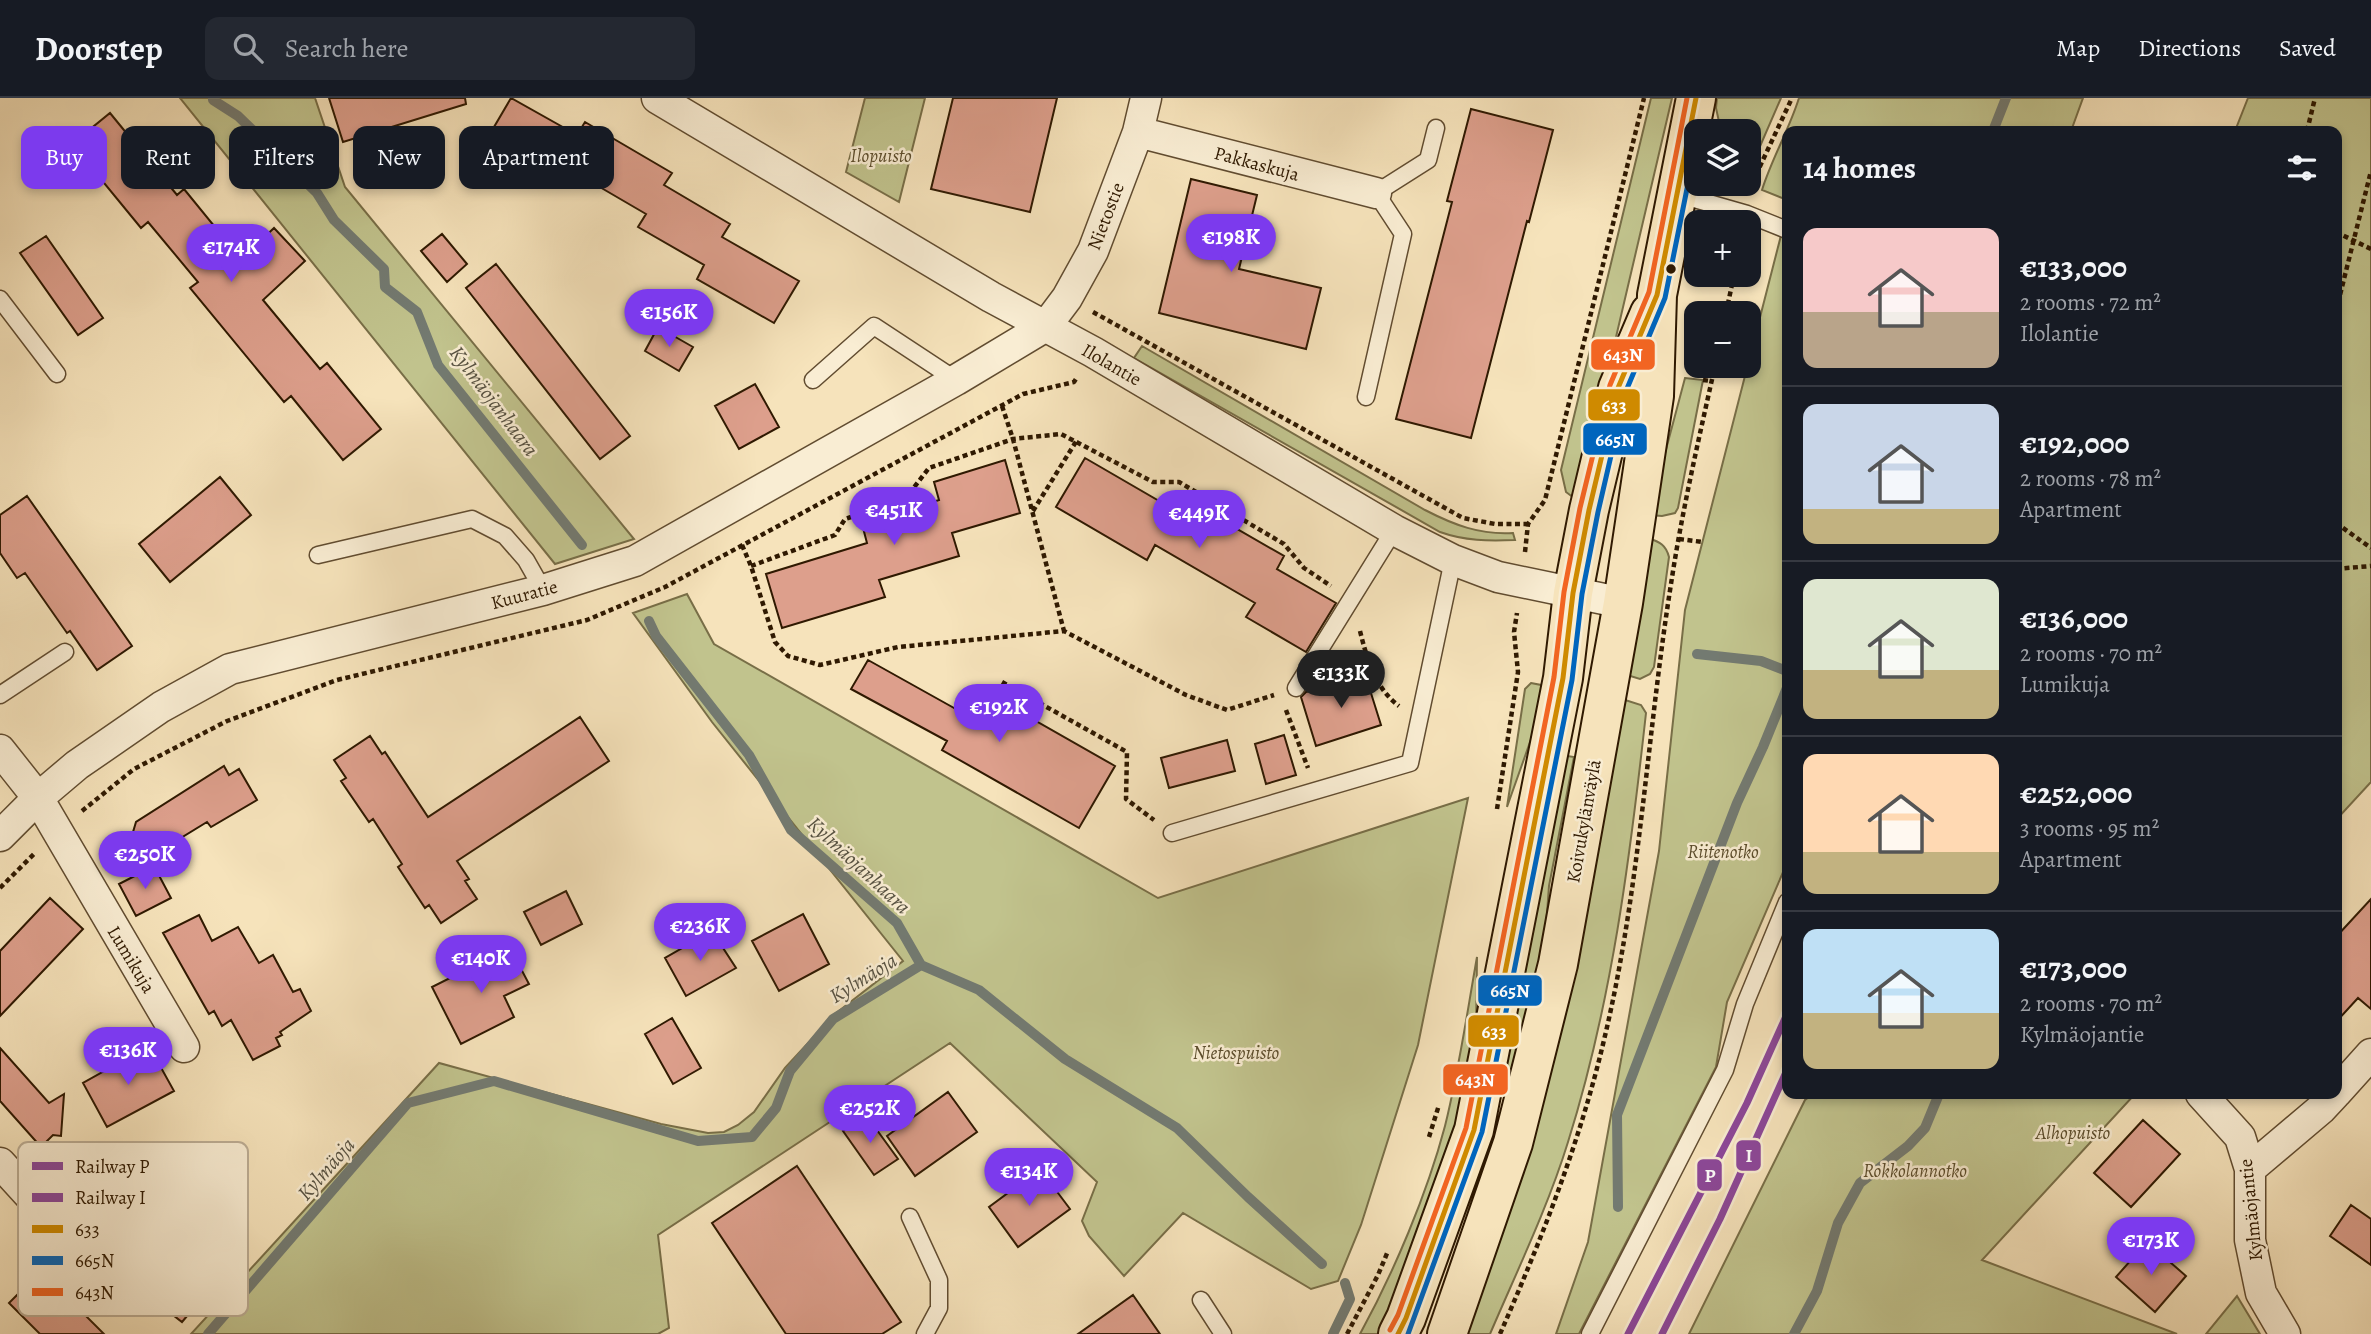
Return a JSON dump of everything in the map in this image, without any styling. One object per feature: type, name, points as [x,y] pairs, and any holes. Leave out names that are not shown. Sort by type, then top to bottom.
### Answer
[{"type":"main road","name":"Koivukylänväylä","points":[[1447,1334],[1513,1143],[1558,964],[1623,603],[1654,396],[1657,295],[1696,98]]},
{"type":"main road","name":"Koivukylänväylä","points":[[1398,1334],[1474,1130],[1563,678],[1573,593],[1589,510],[1618,388],[1657,295]]},
{"type":"street","name":"Ilolantie","points":[[657,98],[979,289],[1394,530],[1453,561],[1498,577],[1623,603]]},
{"type":"street","name":"Nietostie","points":[[1046,326],[1067,298],[1093,251],[1138,132],[1146,98]]},
{"type":"street","name":"Pakkaskuja","points":[[1138,132],[1376,193]]},
{"type":"street","name":"Kuuratie","points":[[0,836],[38,798],[77,765],[161,707],[230,669],[543,590],[635,561],[956,380],[1046,326]]},
{"type":"street","name":"Lumikuja","points":[[0,750],[38,798],[184,1047]]},
{"type":"street","points":[[2342,1086],[2371,1054]]},
{"type":"street","name":"Kylmäojantie","points":[[2206,1099],[2240,1137],[2250,1169],[2250,1240],[2261,1293],[2285,1334]]},
{"type":"street","points":[[2250,1169],[2331,1099]]},
{"type":"street","points":[[0,1163],[18,1182]]},
{"type":"lane","points":[[1366,397],[1403,234],[1376,193],[1428,160],[1436,128]]},
{"type":"lane","points":[[1677,194],[1732,210]]},
{"type":"lane","points":[[1761,220],[1782,228]]},
{"type":"lane","points":[[0,299],[57,374]]},
{"type":"lane","points":[[813,380],[874,326],[956,380]]},
{"type":"lane","points":[[318,555],[472,519],[505,536],[526,560],[543,590]]},
{"type":"lane","points":[[1288,690],[1351,599],[1394,530]]},
{"type":"lane","points":[[1172,832],[1410,762],[1453,561]]},
{"type":"lane","points":[[0,695],[65,652]]},
{"type":"lane","points":[[1590,1334],[1725,1070],[1745,1004],[1782,914]]},
{"type":"lane","points":[[910,1217],[939,1280],[939,1308],[925,1334]]},
{"type":"lane","points":[[1201,1300],[1223,1334]]},
{"type":"path","points":[[1496,812],[1518,672],[1514,632],[1528,524],[1545,500],[1644,98]]},
{"type":"path","points":[[1747,210],[1754,179],[1792,98]]},
{"type":"path","points":[[2308,126],[2315,98]]},
{"type":"path","points":[[2342,287],[2371,171]]},
{"type":"path","points":[[2342,235],[2371,249]]},
{"type":"path","points":[[1067,298],[1463,518],[1495,524],[1528,524]]},
{"type":"path","points":[[1500,1334],[1543,1235],[1569,1163],[1604,1040],[1625,937],[1671,585],[1712,378]]},
{"type":"path","points":[[1703,380],[1711,381]]},
{"type":"path","points":[[1002,406],[1064,631]]},
{"type":"path","points":[[751,566],[835,535],[845,519],[905,499],[929,468],[1013,439],[1061,433],[1153,482],[1179,482],[1284,544],[1304,568],[1351,599],[1369,664],[1388,698],[1419,721]]},
{"type":"path","points":[[1032,512],[1077,440]]},
{"type":"path","points":[[2342,527],[2371,548]]},
{"type":"path","points":[[1679,539],[1703,542]]},
{"type":"path","points":[[742,545],[775,642],[788,656],[820,665],[898,647],[1064,631],[1186,695],[1227,710],[1369,664]]},
{"type":"path","points":[[2342,568],[2371,566]]},
{"type":"path","points":[[1002,682],[1127,752],[1126,799],[1172,832]]},
{"type":"path","points":[[1288,690],[1317,791]]},
{"type":"path","points":[[1427,1146],[1442,1095]]},
{"type":"path","points":[[1347,1334],[1378,1275],[1392,1241]]},
{"type":"green space","points":[[180,98],[315,98],[324,126],[229,126],[229,159],[215,141],[215,126],[203,126]]},
{"type":"green space","name":"Ilopuisto","points":[[865,98],[925,98],[899,202],[846,172]]},
{"type":"green space","points":[[1651,98],[1672,98],[1583,478],[1574,498],[1566,492],[1561,470]]},
{"type":"green space","points":[[1717,98],[1781,98],[1761,144],[1761,119],[1718,119]]},
{"type":"green space","points":[[1799,98],[2083,98],[2073,126],[1788,126]]},
{"type":"green space","points":[[2248,98],[2371,98],[2371,782],[2342,813],[2342,126],[2237,126]]},
{"type":"green space","points":[[1782,140],[1782,198],[1762,190]]},
{"type":"green space","points":[[339,169],[345,187],[634,539],[555,564],[253,189],[339,189]]},
{"type":"green space","name":"Riitenotko","points":[[1782,232],[1782,875],[1727,1002],[1716,1067],[1579,1334],[1556,1334],[1588,1242],[1659,851],[1685,610],[1744,378],[1761,378],[1761,313]]},
{"type":"green space","points":[[1142,346],[1425,510],[1468,528],[1513,533],[1515,540],[1477,540],[1440,532],[1134,358]]},
{"type":"green space","points":[[1685,378],[1703,380],[1675,513],[1650,515]]},
{"type":"green space","points":[[1648,538],[1662,544],[1669,557],[1654,667],[1650,674],[1640,679],[1627,675]]},
{"type":"green space","name":"Nietospuisto","points":[[687,594],[714,644],[1158,898],[1468,798],[1418,1045],[1361,1225],[1338,1281],[1311,1289],[1183,1213],[1124,1276],[1089,1236],[1082,1221],[1097,1182],[950,1043],[658,1235],[669,1328],[658,1334],[191,1334],[207,1316],[248,1316],[248,1272],[439,1063],[661,1124],[708,1133],[724,1132],[754,1112],[785,1068],[835,1014],[903,961],[712,722],[633,613]]},
{"type":"green space","points":[[1531,683],[1541,685],[1544,692],[1535,728],[1507,807],[1525,689]]},
{"type":"green space","points":[[1622,699],[1641,705],[1646,713],[1618,929],[1583,1089],[1551,1191],[1490,1334],[1460,1334]]},
{"type":"green space","points":[[1561,755],[1574,757],[1549,886],[1545,941],[1515,1075],[1499,1073]]},
{"type":"green space","points":[[1477,957],[1476,1034],[1455,1139],[1385,1334],[1360,1334],[1408,1232],[1438,1152],[1454,1084]]},
{"type":"green space","points":[[2130,1099],[1982,1260],[2177,1334],[1689,1334],[1805,1100]]},
{"type":"green space","points":[[2237,1296],[2260,1334],[2206,1334]]},
{"type":"building","points":[[329,98],[465,98],[466,104],[395,126],[353,126],[353,139],[343,142]]},
{"type":"building","points":[[511,98],[561,126],[495,126]]},
{"type":"building","points":[[953,98],[1057,98],[1030,212],[931,189]]},
{"type":"building","points":[[1471,109],[1553,130],[1471,438],[1396,419],[1452,202],[1447,201]]},
{"type":"building","points":[[110,113],[121,126],[121,189],[172,189],[177,195],[184,189],[241,259],[274,228],[305,261],[263,300],[320,369],[327,363],[381,429],[343,460],[291,396],[284,402],[190,288],[198,282],[148,222],[141,228],[107,187],[107,126],[94,126]]},
{"type":"building","points":[[614,139],[672,173],[664,185],[730,224],[722,237],[799,281],[774,323],[697,279],[704,265],[638,227],[646,214],[603,189],[614,189]]},
{"type":"building","points":[[1191,179],[1257,195],[1239,269],[1321,288],[1306,349],[1159,313]]},
{"type":"building","points":[[442,234],[467,264],[447,282],[421,251]]},
{"type":"building","points":[[46,236],[103,318],[78,335],[20,253]]},
{"type":"building","points":[[496,264],[630,436],[600,459],[466,288]]},
{"type":"building","points":[[658,327],[693,347],[679,371],[645,351]]},
{"type":"building","points":[[755,384],[779,427],[739,449],[715,406]]},
{"type":"building","points":[[1085,458],[1173,509],[1180,496],[1284,556],[1277,569],[1336,603],[1306,652],[1246,617],[1255,603],[1155,545],[1147,560],[1056,507]]},
{"type":"building","points":[[1005,460],[1020,513],[952,533],[959,556],[879,580],[885,597],[782,628],[766,574],[867,543],[862,524],[939,500],[934,482]]},
{"type":"building","points":[[220,477],[251,515],[170,582],[139,544]]},
{"type":"building","points":[[27,496],[132,646],[97,670],[25,573],[17,578],[0,553],[0,515]]},
{"type":"building","points":[[868,660],[963,713],[978,688],[1115,766],[1079,828],[942,750],[947,741],[851,689]]},
{"type":"building","points":[[1365,674],[1381,725],[1316,746],[1301,697],[1306,692]]},
{"type":"building","points":[[580,717],[609,761],[457,861],[469,879],[465,881],[477,899],[441,923],[429,905],[425,908],[398,867],[402,864],[373,819],[369,822],[341,781],[346,778],[334,760],[370,736],[382,754],[385,752],[428,817]]},
{"type":"building","points":[[1284,735],[1296,775],[1266,784],[1255,744]]},
{"type":"building","points":[[1227,740],[1235,771],[1169,788],[1161,758]]},
{"type":"building","points":[[224,766],[229,775],[239,769],[257,800],[211,827],[207,822],[148,858],[133,832],[136,822]]},
{"type":"building","points":[[154,866],[171,898],[136,916],[119,884]]},
{"type":"building","points":[[566,891],[582,924],[541,945],[524,912]]},
{"type":"building","points":[[50,898],[83,929],[0,1016],[0,951]]},
{"type":"building","points":[[2371,899],[2371,1009],[2358,998],[2342,1015],[2342,930]]},
{"type":"building","points":[[803,914],[829,964],[779,991],[752,941]]},
{"type":"building","points":[[199,915],[212,941],[238,927],[259,963],[273,955],[293,992],[300,989],[311,1011],[280,1032],[282,1035],[276,1038],[280,1046],[253,1060],[231,1020],[222,1026],[214,1011],[209,1014],[163,933]]},
{"type":"building","points":[[712,931],[736,968],[686,996],[665,958]]},
{"type":"building","points":[[510,948],[529,984],[504,996],[514,1017],[461,1044],[432,987]]},
{"type":"building","points":[[672,1018],[701,1068],[673,1084],[645,1034]]},
{"type":"building","points":[[149,1046],[174,1091],[107,1127],[83,1083]]},
{"type":"building","points":[[0,1048],[49,1103],[64,1094],[61,1136],[53,1135],[46,1142],[37,1142],[0,1101]]},
{"type":"building","points":[[948,1092],[977,1132],[915,1176],[887,1136]]},
{"type":"building","points":[[866,1115],[898,1159],[874,1175],[843,1131]]},
{"type":"building","points":[[2143,1120],[2180,1154],[2131,1207],[2094,1173]]},
{"type":"building","points":[[797,1166],[901,1322],[882,1334],[786,1334],[712,1223]]},
{"type":"building","points":[[1040,1169],[1070,1209],[1018,1247],[989,1207]]},
{"type":"building","points":[[2351,1205],[2371,1219],[2371,1265],[2330,1236]]},
{"type":"building","points":[[2147,1242],[2186,1276],[2155,1312],[2116,1277]]},
{"type":"building","points":[[18,1294],[18,1312],[9,1303]]},
{"type":"building","points":[[1133,1295],[1160,1334],[1078,1334]]},
{"type":"building","points":[[22,1316],[86,1316],[104,1334],[40,1334]]},
{"type":"building","points":[[174,1316],[187,1316],[182,1322]]},
{"type":"waterway","name":"Kylmäojanhaara","points":[[213,98],[238,116],[317,193],[334,220],[384,269],[385,287],[417,312],[438,365],[582,545]]},
{"type":"waterway","points":[[1995,126],[2006,98]]},
{"type":"waterway","name":"Kylmäojanhaara","points":[[649,621],[656,636],[749,755],[791,830],[897,923],[921,965]]},
{"type":"waterway","points":[[1697,654],[1761,661],[1782,669]]},
{"type":"waterway","points":[[1618,1207],[1617,1115],[1737,803],[1782,700]]},
{"type":"waterway","name":"Kylmäoja","points":[[248,1288],[408,1103],[494,1081],[698,1141],[752,1137],[776,1108],[790,1071],[833,1019],[921,965],[979,990],[1065,1059],[1177,1128],[1322,1264]]},
{"type":"waterway","points":[[1794,1334],[1817,1291],[1838,1223],[1860,1183],[1908,1146],[1925,1128],[1937,1099]]},
{"type":"waterway","points":[[1333,1334],[1350,1299],[1345,1283]]},
{"type":"waterway","name":"Kylmäoja","points":[[208,1334],[224,1316]]},
{"type":"rail line","name":"P","points":[[1628,1334],[1747,1103],[1782,1025]]},
{"type":"rail line","name":"I","points":[[1662,1334],[1720,1219],[1782,1081]]},
{"type":"transit line","name":"643N","points":[[1390,1330],[1398,1315],[1466,1128],[1554,677],[1564,592],[1580,508],[1610,385],[1649,292],[1687,98]]},
{"type":"transit line","name":"633","points":[[1398,1334],[1474,1130],[1563,678],[1573,593],[1589,510],[1618,388],[1657,295],[1696,98]]},
{"type":"transit line","name":"665N","points":[[1408,1334],[1482,1132],[1572,680],[1582,594],[1598,512],[1626,391],[1665,298],[1686,196]]},
{"type":"park label","name":"Alhopuisto","points":[[2073,1132]]},
{"type":"park label","name":"Rokkolannotko","points":[[1915,1170]]}]
